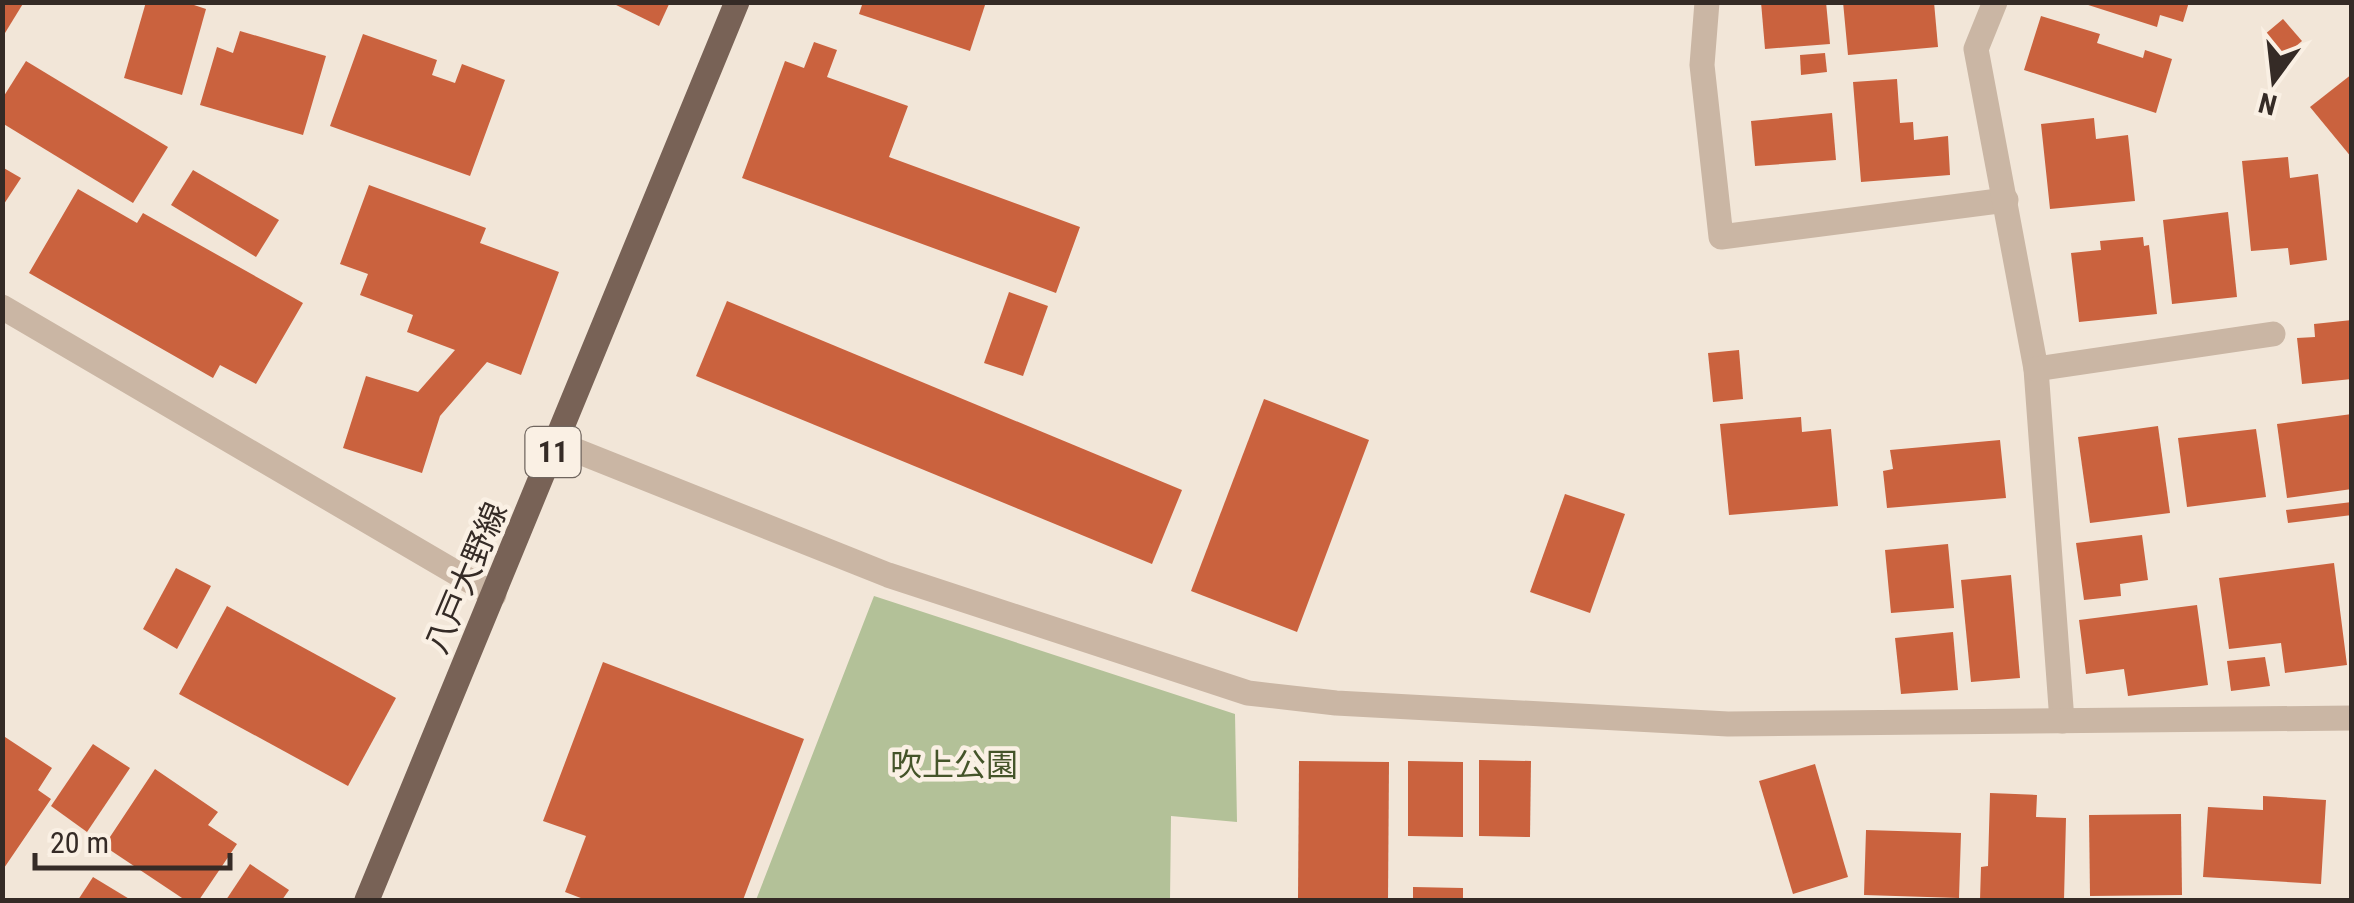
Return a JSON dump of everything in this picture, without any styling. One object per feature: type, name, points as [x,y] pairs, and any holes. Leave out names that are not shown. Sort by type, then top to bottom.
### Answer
[{"type":"main road","name":"八戸大野線","points":[[368,900],[737,2]]},
{"type":"street","points":[[1707,2],[1702,65],[1721,237],[2006,200]]},
{"type":"street","points":[[1995,2],[1976,49],[2036,369],[2062,721]]},
{"type":"street","points":[[2,307],[494,595]]},
{"type":"street","points":[[2036,369],[2273,334]]},
{"type":"street","points":[[557,443],[888,575],[1248,693],[1336,703],[1728,724],[2352,718]]},
{"type":"green space","name":"吹上公園","points":[[874,596],[1235,714],[1237,822],[1171,816],[1170,900],[756,900]]},
{"type":"building","points":[[2,2],[24,2],[5,33],[2,31]]},
{"type":"building","points":[[146,2],[185,2],[206,9],[182,95],[124,78]]},
{"type":"building","points":[[610,2],[670,2],[659,26]]},
{"type":"building","points":[[863,2],[986,2],[970,51],[859,14]]},
{"type":"building","points":[[1761,2],[1826,2],[1830,44],[1765,49]]},
{"type":"building","points":[[1843,2],[1934,2],[1938,47],[1848,55]]},
{"type":"building","points":[[2189,2],[2183,22],[2160,15],[2157,27],[2082,3]]},
{"type":"building","points":[[2041,16],[2100,34],[2097,43],[2143,58],[2145,50],[2172,59],[2156,113],[2024,70]]},
{"type":"building","points":[[2283,19],[2302,41],[2283,57],[2264,35]]},
{"type":"building","points":[[240,31],[326,56],[303,135],[200,105],[217,47],[233,53]]},
{"type":"building","points":[[363,34],[437,60],[432,75],[455,83],[462,64],[505,80],[470,176],[330,126]]},
{"type":"building","points":[[814,42],[837,50],[827,77],[908,106],[889,157],[1080,227],[1056,293],[742,178],[785,61],[804,68]]},
{"type":"building","points":[[1825,53],[1827,72],[1801,75],[1800,55]]},
{"type":"building","points":[[26,61],[168,147],[133,203],[2,123],[2,99]]},
{"type":"building","points":[[2352,74],[2352,158],[2310,107]]},
{"type":"building","points":[[1897,79],[1900,123],[1913,122],[1914,140],[1948,136],[1950,175],[1861,182],[1853,82]]},
{"type":"building","points":[[1832,113],[1836,160],[1755,166],[1751,121]]},
{"type":"building","points":[[2094,118],[2096,139],[2128,135],[2135,201],[2050,209],[2041,124]]},
{"type":"building","points":[[2288,157],[2290,178],[2318,174],[2327,260],[2290,265],[2288,248],[2251,251],[2242,161]]},
{"type":"building","points":[[2,167],[21,178],[2,207]]},
{"type":"building","points":[[193,170],[279,220],[256,257],[171,205]]},
{"type":"building","points":[[369,185],[486,228],[480,243],[559,272],[521,375],[487,362],[440,416],[422,473],[343,448],[366,376],[418,392],[455,350],[407,332],[413,315],[360,295],[368,274],[340,264]]},
{"type":"building","points":[[78,189],[137,223],[143,213],[303,303],[256,384],[220,365],[213,378],[29,273]]},
{"type":"building","points":[[2228,212],[2237,297],[2172,304],[2163,220]]},
{"type":"building","points":[[2143,237],[2144,246],[2149,245],[2157,314],[2079,322],[2071,253],[2101,250],[2100,241]]},
{"type":"building","points":[[1009,292],[1048,306],[1023,376],[984,363]]},
{"type":"building","points":[[727,301],[1182,490],[1152,564],[696,376]]},
{"type":"building","points":[[2352,320],[2352,379],[2302,384],[2297,338],[2315,337],[2314,324]]},
{"type":"building","points":[[1739,350],[1743,399],[1713,402],[1708,353]]},
{"type":"building","points":[[1264,399],[1369,440],[1297,632],[1191,591]]},
{"type":"building","points":[[2352,414],[2352,489],[2287,498],[2277,424]]},
{"type":"building","points":[[1801,417],[1802,432],[1831,429],[1838,506],[1729,515],[1720,424]]},
{"type":"building","points":[[2158,426],[2170,513],[2090,523],[2078,437]]},
{"type":"building","points":[[2256,429],[2266,497],[2187,507],[2178,438]]},
{"type":"building","points":[[2000,440],[2006,498],[1887,508],[1883,471],[1893,469],[1890,450]]},
{"type":"building","points":[[1565,494],[1625,514],[1590,613],[1530,592]]},
{"type":"building","points":[[2352,502],[2352,515],[2288,523],[2286,510]]},
{"type":"building","points":[[2142,535],[2148,580],[2120,584],[2121,596],[2084,600],[2076,543]]},
{"type":"building","points":[[1948,544],[1954,608],[1891,613],[1885,550]]},
{"type":"building","points":[[2334,563],[2347,665],[2285,673],[2281,643],[2229,649],[2219,578]]},
{"type":"building","points":[[176,568],[211,586],[177,649],[143,629]]},
{"type":"building","points":[[2011,575],[2020,678],[1971,682],[1961,580]]},
{"type":"building","points":[[2197,605],[2208,685],[2128,696],[2124,669],[2086,674],[2079,620]]},
{"type":"building","points":[[227,606],[396,698],[348,786],[179,694]]},
{"type":"building","points":[[1953,632],[1958,690],[1901,694],[1895,638]]},
{"type":"building","points":[[2265,657],[2270,686],[2231,691],[2227,661]]},
{"type":"building","points":[[603,662],[804,739],[743,900],[586,900],[565,892],[586,836],[543,821]]},
{"type":"building","points":[[2,735],[52,768],[38,790],[51,799],[2,871]]},
{"type":"building","points":[[93,744],[130,768],[87,832],[51,806]]},
{"type":"building","points":[[1479,760],[1531,761],[1530,837],[1479,836]]},
{"type":"building","points":[[1299,761],[1389,762],[1388,900],[1298,900]]},
{"type":"building","points":[[1408,761],[1463,762],[1463,837],[1408,836]]},
{"type":"building","points":[[1815,764],[1848,877],[1793,894],[1759,781]]},
{"type":"building","points":[[155,769],[218,812],[208,825],[237,844],[199,900],[185,900],[104,846]]},
{"type":"building","points":[[1990,793],[2037,795],[2036,817],[2066,818],[2064,900],[1980,900],[1981,867],[1988,866]]},
{"type":"building","points":[[2263,796],[2326,800],[2321,884],[2203,877],[2208,807],[2263,810]]},
{"type":"building","points":[[2181,814],[2182,895],[2090,896],[2089,815]]},
{"type":"building","points":[[1866,830],[1961,833],[1959,898],[1864,895]]},
{"type":"building","points":[[250,864],[289,890],[282,900],[226,900]]},
{"type":"building","points":[[93,877],[131,900],[78,900]]},
{"type":"building","points":[[1413,887],[1463,888],[1463,900],[1413,900]]}]
